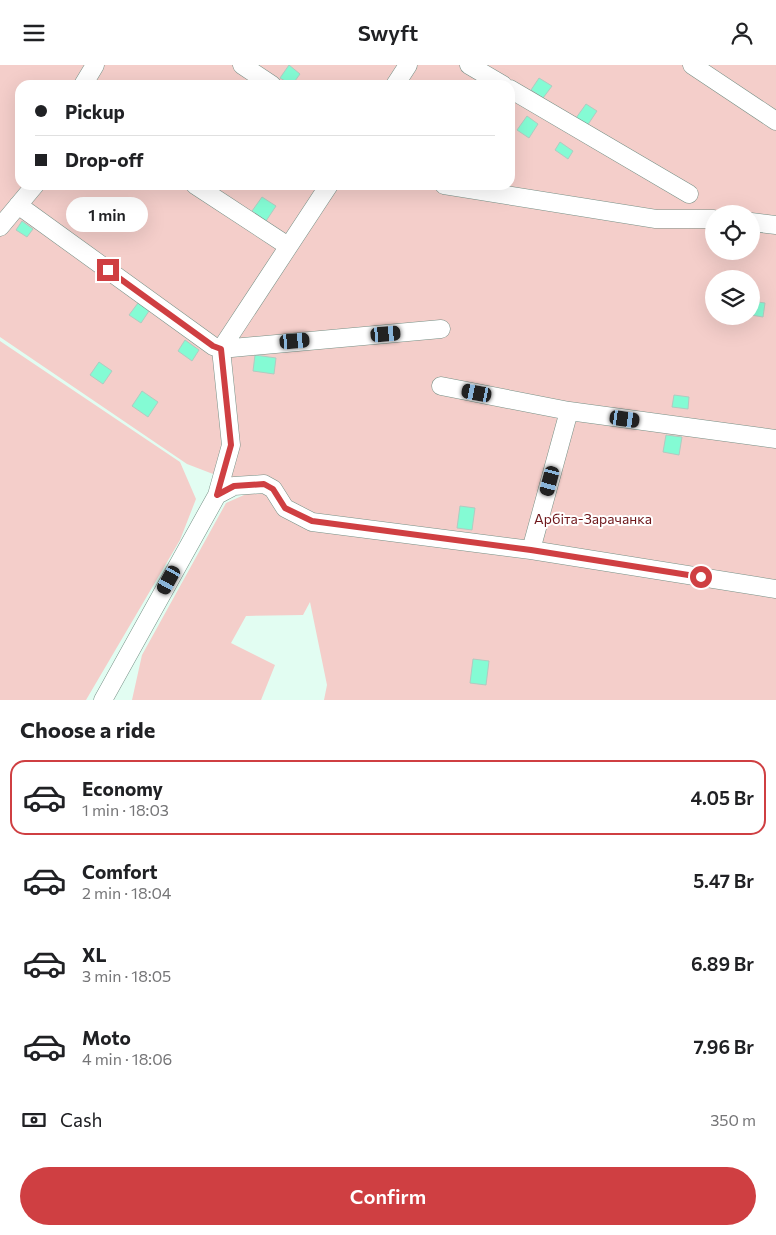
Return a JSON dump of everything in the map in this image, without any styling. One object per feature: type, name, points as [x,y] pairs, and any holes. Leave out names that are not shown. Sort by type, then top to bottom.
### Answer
[{"type":"street","points":[[86,80],[95,65]]},
{"type":"street","points":[[242,65],[264,80]]},
{"type":"street","points":[[398,80],[408,65]]},
{"type":"street","points":[[469,65],[494,80]]},
{"type":"street","points":[[692,65],[776,121]]},
{"type":"street","points":[[515,92],[689,194]]},
{"type":"street","points":[[0,227],[31,190]]},
{"type":"street","points":[[203,190],[288,246]]},
{"type":"street","points":[[103,700],[217,495],[231,445],[221,349],[327,190]]},
{"type":"street","points":[[475,190],[656,219],[705,219]]},
{"type":"street","points":[[18,205],[213,346],[221,349],[441,329]]},
{"type":"street","points":[[760,223],[776,225]]},
{"type":"street","points":[[441,386],[569,411],[776,439]]},
{"type":"street","points":[[531,550],[569,411]]},
{"type":"street","points":[[217,495],[234,486],[264,484],[273,489],[285,508],[312,521],[531,550],[776,589]]},
{"type":"green space","name":"Арбіта-Зарачанка","points":[[0,65],[776,65],[776,700],[324,700],[327,685],[310,602],[303,615],[246,616],[231,643],[275,665],[261,700],[132,700],[142,655],[226,503],[253,491],[268,495],[187,464],[0,337]]},
{"type":"green space","points":[[0,341],[180,462],[196,499],[180,540],[86,700],[0,700]]},
{"type":"building","points":[[289,65],[300,74],[296,80],[283,80],[280,78]]},
{"type":"building","points":[[539,78],[552,86],[543,98],[531,90]]},
{"type":"building","points":[[586,104],[597,111],[587,126],[576,118]]},
{"type":"building","points":[[527,116],[538,124],[529,138],[517,130]]},
{"type":"building","points":[[560,142],[573,151],[568,159],[555,150]]},
{"type":"building","points":[[262,197],[276,206],[266,221],[252,211]]},
{"type":"building","points":[[22,221],[33,229],[27,237],[16,230]]},
{"type":"building","points":[[760,302],[765,303],[763,317],[760,316]]},
{"type":"building","points":[[138,303],[149,311],[141,323],[129,315]]},
{"type":"building","points":[[185,340],[199,350],[192,361],[178,351]]},
{"type":"building","points":[[255,355],[276,358],[274,374],[253,371]]},
{"type":"building","points":[[99,362],[112,371],[103,384],[90,375]]},
{"type":"building","points":[[142,391],[158,402],[148,417],[132,406]]},
{"type":"building","points":[[674,395],[689,397],[688,409],[672,407]]},
{"type":"building","points":[[666,435],[682,437],[679,455],[663,452]]},
{"type":"building","points":[[460,506],[475,508],[472,530],[457,528]]},
{"type":"building","points":[[473,659],[489,661],[486,685],[470,683]]},
{"type":"route","points":[[108,270],[213,346],[221,349],[231,445],[217,495],[234,486],[264,484],[273,489],[285,508],[312,521],[531,550],[701,577]]}]
